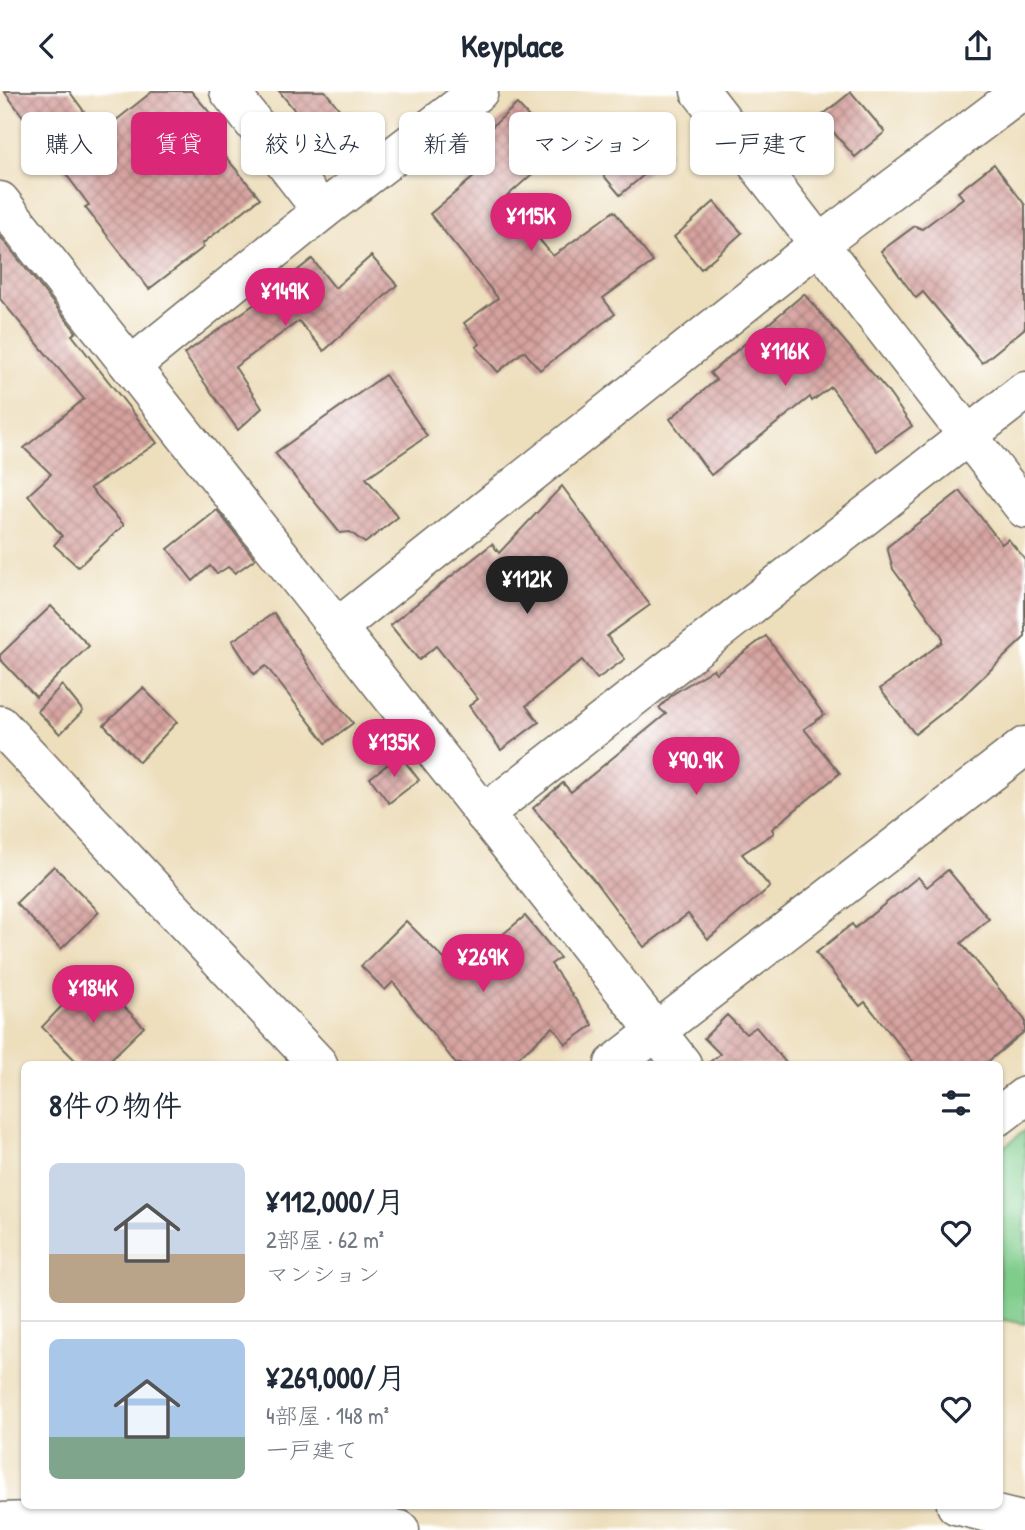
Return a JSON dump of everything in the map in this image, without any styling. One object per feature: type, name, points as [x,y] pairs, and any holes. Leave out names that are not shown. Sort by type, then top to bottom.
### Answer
[{"type":"street","points":[[229,91],[323,211]]},
{"type":"street","points":[[131,366],[323,211],[479,91]]},
{"type":"street","points":[[700,91],[1025,509]]},
{"type":"street","points":[[337,628],[819,244],[1022,91]]},
{"type":"street","points":[[0,201],[680,1061]]},
{"type":"street","points":[[484,814],[1025,391]]},
{"type":"street","points":[[0,726],[315,1061]]},
{"type":"street","points":[[618,1061],[1025,746]]},
{"type":"street","points":[[1003,1113],[1025,1096]]},
{"type":"street","points":[[971,1509],[1025,1523]]},
{"type":"street","points":[[0,1522],[96,1517],[336,1523],[400,1530]]},
{"type":"green space","points":[[1025,1130],[1025,1324],[1003,1320],[1003,1148]]},
{"type":"building","points":[[4,91],[69,91],[84,112],[21,112]]},
{"type":"building","points":[[153,91],[191,91],[209,112],[131,112],[131,175],[227,175],[227,159],[260,198],[202,244],[204,247],[149,289],[85,207],[89,205],[67,175],[117,175],[117,120]]},
{"type":"building","points":[[279,91],[325,91],[342,112],[296,112]]},
{"type":"building","points":[[851,92],[885,132],[855,157],[834,133],[834,112],[826,112]]},
{"type":"building","points":[[517,104],[524,112],[509,112],[509,175],[531,175],[505,198],[553,256],[614,211],[653,262],[603,298],[615,314],[540,370],[524,351],[498,372],[476,347],[480,344],[464,323],[498,298],[430,214],[476,175],[495,175],[495,124]]},
{"type":"building","points":[[994,164],[1025,205],[1025,328],[982,363],[923,292],[916,298],[881,251],[915,226],[922,229],[963,198],[958,192]]},
{"type":"building","points":[[603,175],[644,175],[620,195]]},
{"type":"building","points":[[714,202],[742,233],[701,269],[674,237]]},
{"type":"building","points":[[0,236],[76,332],[72,335],[157,443],[90,488],[124,525],[78,567],[54,545],[62,536],[28,495],[51,474],[24,448],[84,399],[0,299]]},
{"type":"building","points":[[371,256],[397,285],[324,351],[299,321],[235,367],[262,408],[238,430],[184,354],[259,301],[312,259],[335,288]]},
{"type":"building","points":[[804,294],[886,389],[912,426],[877,451],[831,387],[812,401],[810,397],[711,475],[670,419],[716,380],[710,373]]},
{"type":"building","points":[[385,375],[427,436],[366,478],[398,517],[365,543],[350,532],[340,533],[275,453]]},
{"type":"building","points":[[562,486],[650,605],[607,636],[625,659],[597,679],[582,660],[526,706],[539,722],[501,750],[469,706],[478,699],[436,646],[419,660],[390,625],[492,544],[499,553]]},
{"type":"building","points":[[960,491],[1002,544],[1008,539],[1025,559],[1025,637],[961,698],[915,734],[880,689],[942,642],[942,636],[893,569],[887,547]]},
{"type":"building","points":[[217,510],[255,559],[235,573],[228,567],[217,574],[210,566],[193,581],[168,549]]},
{"type":"building","points":[[51,606],[89,646],[36,697],[0,659],[0,655]]},
{"type":"building","points":[[274,613],[314,674],[353,723],[326,743],[266,666],[254,674],[232,641]]},
{"type":"building","points":[[766,636],[824,715],[804,729],[840,773],[772,829],[774,833],[742,854],[770,887],[708,939],[688,914],[644,947],[593,879],[533,808],[563,783],[571,792],[666,714],[659,708],[673,694],[713,669],[716,673]]},
{"type":"building","points":[[62,685],[83,711],[60,734],[37,711]]},
{"type":"building","points":[[143,688],[177,722],[139,762],[104,725]]},
{"type":"building","points":[[400,755],[419,780],[389,803],[370,778]]},
{"type":"building","points":[[54,866],[99,912],[61,949],[16,903]]},
{"type":"building","points":[[948,870],[989,919],[961,943],[1025,1020],[1025,1031],[989,1061],[913,1061],[865,1002],[860,1006],[816,953],[852,924],[855,928],[918,877],[927,887]]},
{"type":"building","points":[[525,916],[560,958],[551,964],[593,1025],[566,1044],[553,1027],[514,1061],[454,1061],[393,982],[385,990],[361,966],[406,921],[457,972]]},
{"type":"building","points":[[92,974],[144,1027],[109,1061],[76,1061],[42,1027]]},
{"type":"building","points":[[727,1015],[746,1034],[756,1027],[784,1061],[711,1061],[720,1054],[704,1038]]}]
